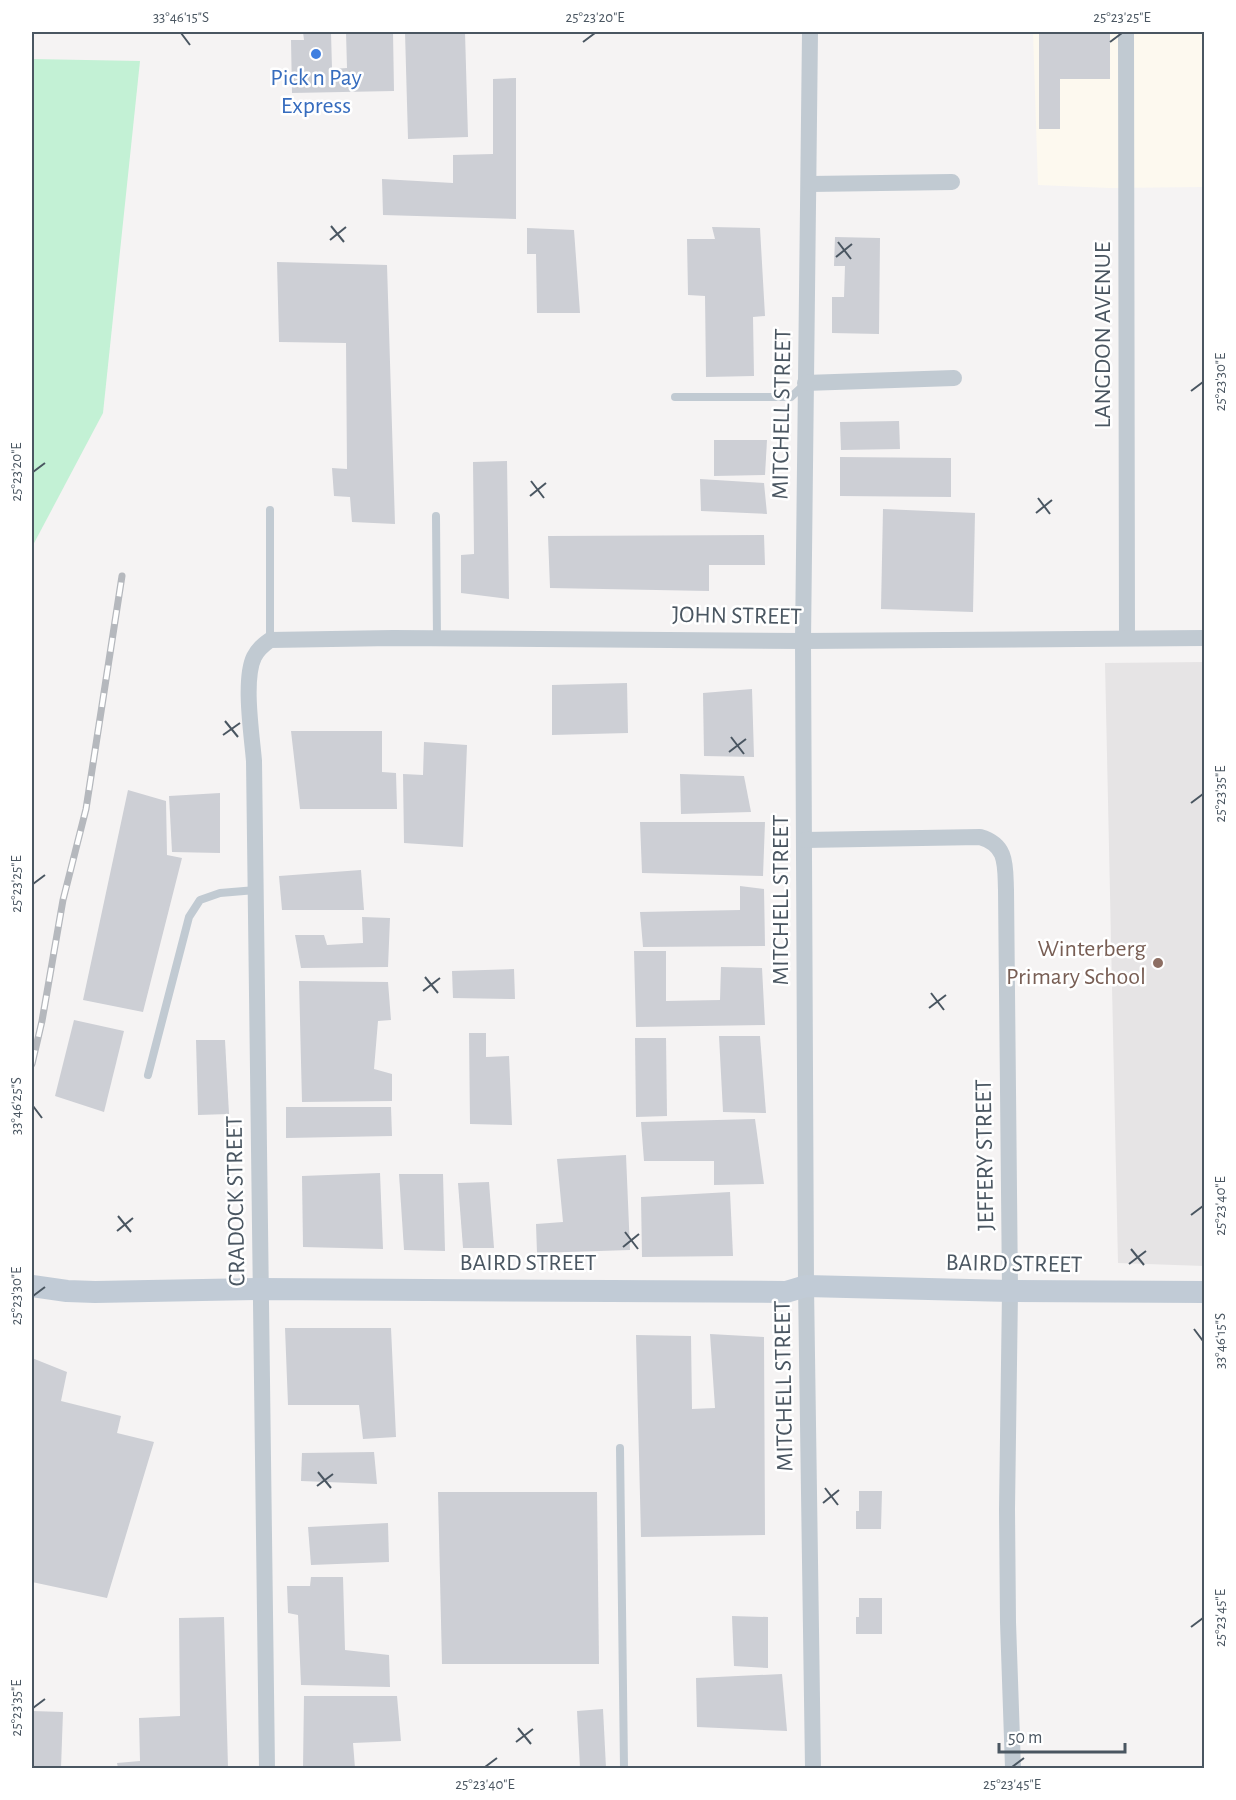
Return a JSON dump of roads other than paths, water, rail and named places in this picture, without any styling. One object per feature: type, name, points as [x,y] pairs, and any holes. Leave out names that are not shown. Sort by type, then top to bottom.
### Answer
[{"type":"street","name":"MITCHELL STREET","points":[[810,32],[804,641],[806,1286],[813,1768]]},
{"type":"street","name":"LANGDON AVENUE","points":[[1126,32],[1127,638]]},
{"type":"street","points":[[810,184],[952,182]]},
{"type":"street","points":[[805,383],[954,378]]},
{"type":"street","name":"JOHN STREET","points":[[270,640],[804,641],[1204,638]]},
{"type":"street","name":"CRADOCK STREET","points":[[267,1768],[256,890],[250,670],[253,659],[261,646],[270,640]]},
{"type":"street","name":"JEFFERY STREET","points":[[805,840],[980,837],[991,842],[1002,854],[1005,865],[1010,1291],[1008,1622],[1013,1768]]},
{"type":"street","name":"BAIRD STREET","points":[[32,1287],[95,1292],[261,1289],[786,1292],[806,1286],[1010,1291],[1204,1292]]},
{"type":"lane","points":[[675,397],[790,397],[805,383]]},
{"type":"lane","points":[[270,510],[270,640]]},
{"type":"lane","points":[[436,516],[437,639]]},
{"type":"lane","points":[[148,1075],[189,917],[200,900],[220,893],[256,890]]},
{"type":"lane","points":[[620,1448],[624,1768]]},
{"type":"railway","points":[[32,1064],[42,1021],[63,900],[86,809],[122,576]]},
{"type":"place","name":"Pick n Pay Express","points":[[316,54]]},
{"type":"place","name":"Winterberg Primary School","points":[[1158,963]]}]
